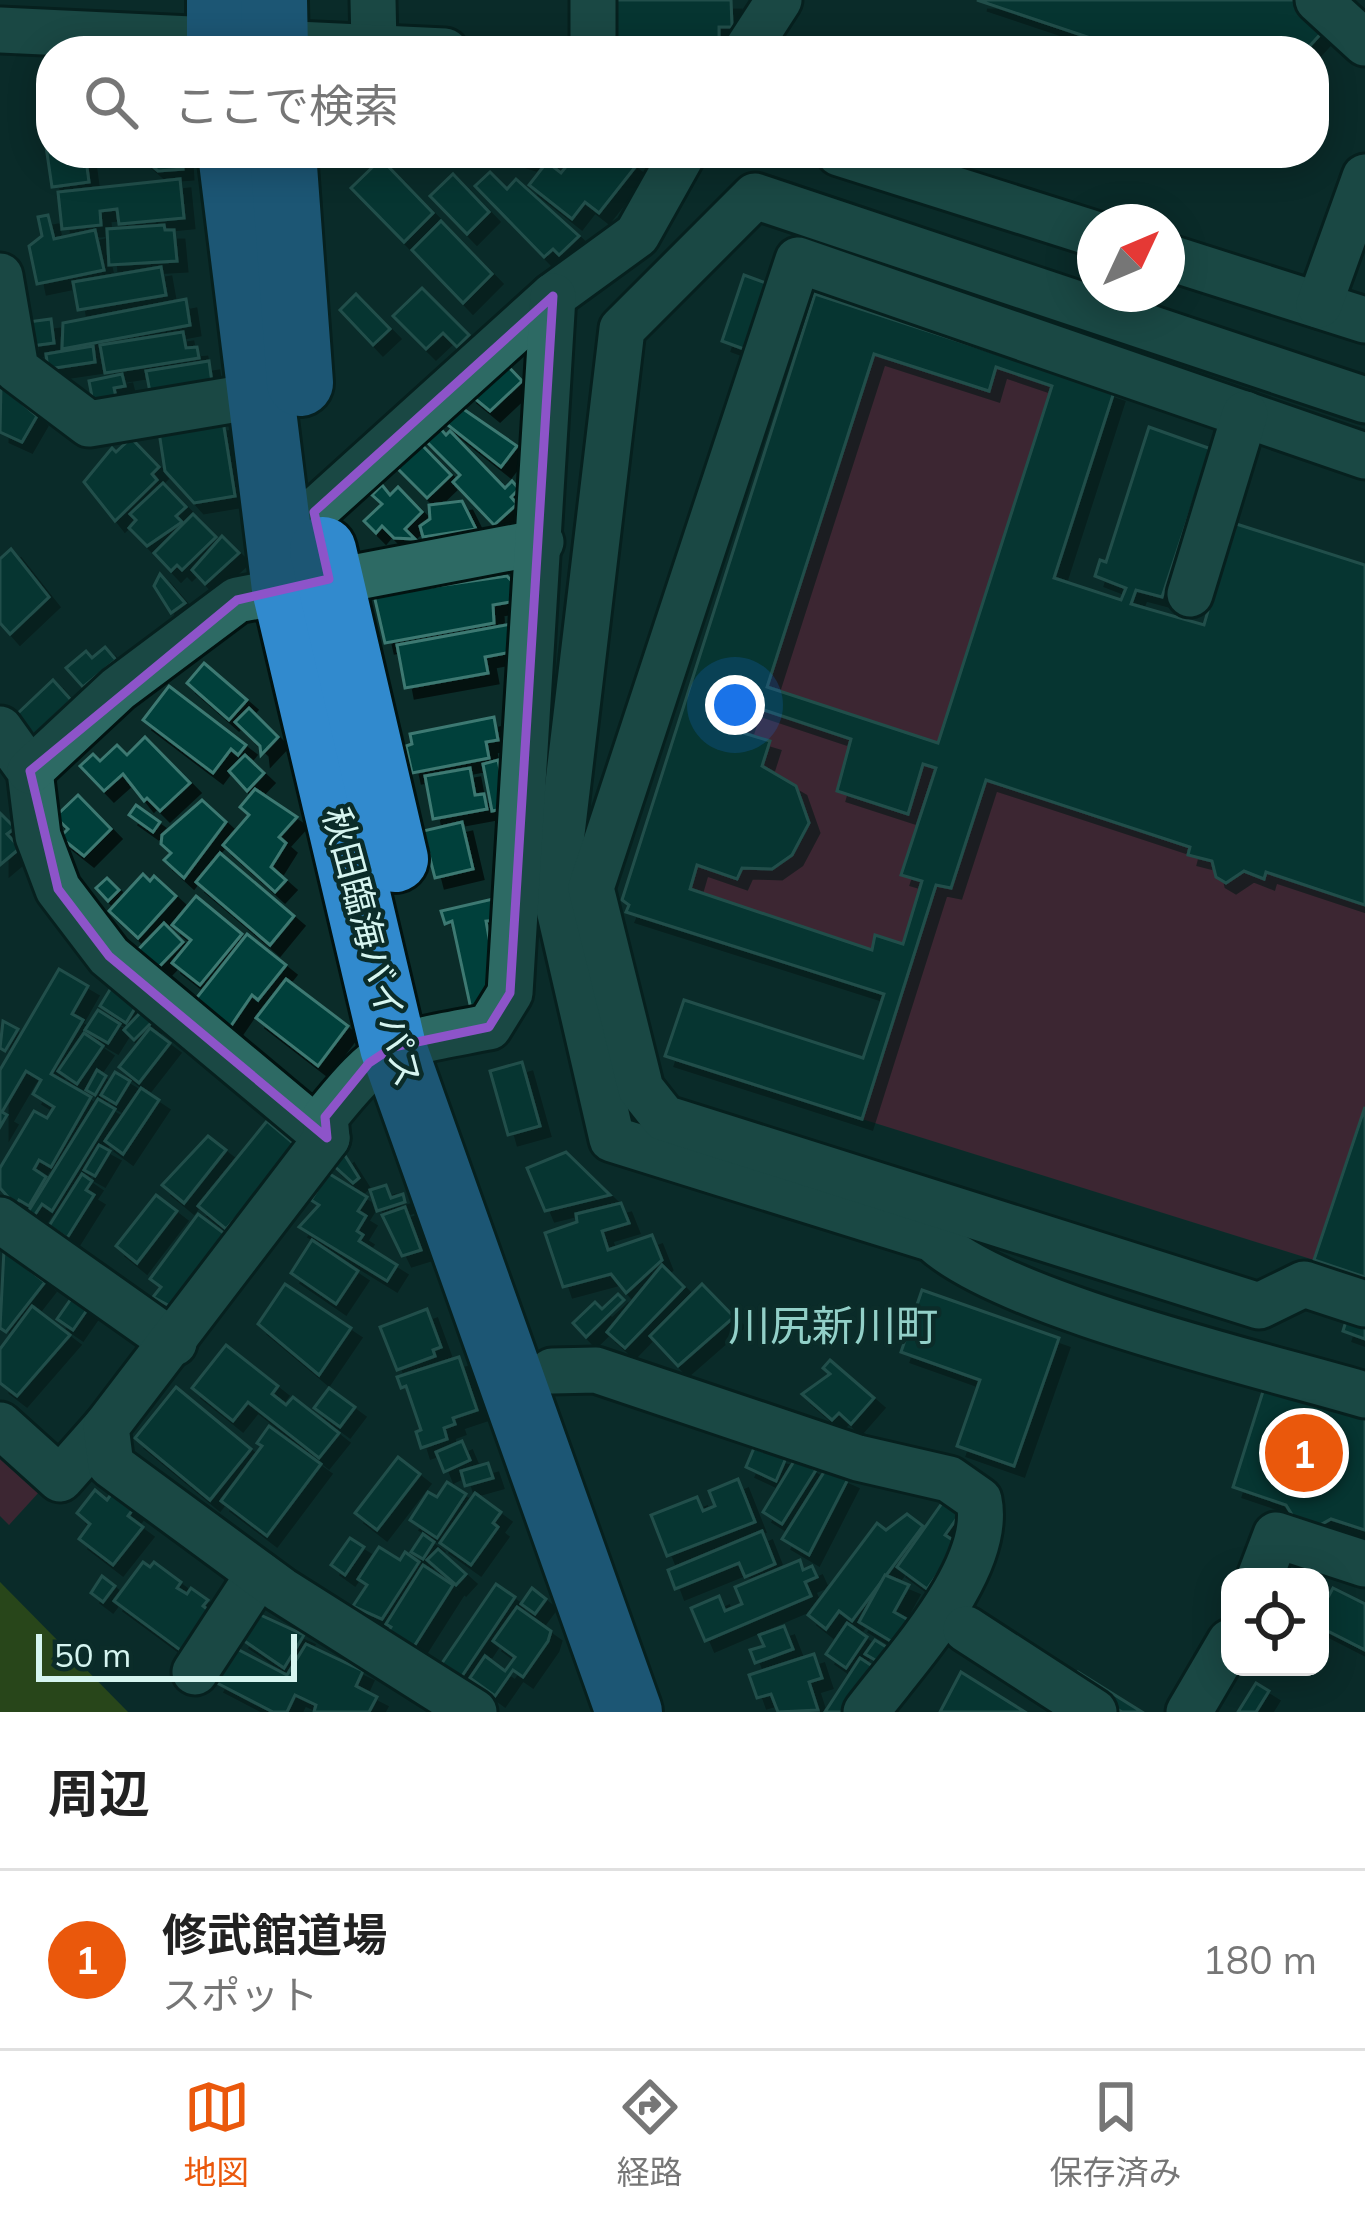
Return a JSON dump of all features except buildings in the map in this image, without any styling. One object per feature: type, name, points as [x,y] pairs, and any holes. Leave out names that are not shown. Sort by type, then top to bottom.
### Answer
[{"type":"highway","name":"秋田臨海バイパス","points":[[235,168],[279,392],[302,554],[415,1042],[629,1712]]},
{"type":"highway","name":"秋田臨海バイパス","points":[[279,392],[283,168]]},
{"type":"highway","name":"秋田臨海バイパス","points":[[415,1042],[552,1371],[674,1712]]},
{"type":"street","points":[[373,0],[374,36]]},
{"type":"street","points":[[593,0],[593,36]]},
{"type":"street","points":[[756,36],[779,0]]},
{"type":"street","points":[[1318,0],[1365,43]]},
{"type":"street","points":[[0,29],[247,31],[292,36]]},
{"type":"street","points":[[327,1138],[109,956],[58,889],[12,756],[118,689],[302,554],[553,296],[637,235],[675,168]]},
{"type":"street","points":[[886,168],[1077,228]]},
{"type":"street","points":[[1319,305],[1365,177]]},
{"type":"street","points":[[1365,400],[754,196],[622,329],[555,892],[612,1139],[934,1239],[957,1262],[1082,1309],[1365,1395]]},
{"type":"street","points":[[1365,456],[798,260],[591,888],[641,1089],[664,1118],[1259,1306],[1304,1284],[1365,1304]]},
{"type":"street","points":[[1185,263],[1365,320]]},
{"type":"street","points":[[0,276],[16,369],[89,424],[279,392]]},
{"type":"street","points":[[0,1425],[60,1479],[174,1343],[327,1138],[325,1117],[369,1063],[415,1042],[489,1027],[509,993],[553,296]]},
{"type":"street","points":[[1190,593],[1245,414]]},
{"type":"street","points":[[302,554],[541,542]]},
{"type":"street","points":[[0,1220],[174,1343]]},
{"type":"street","points":[[552,1371],[596,1370],[858,1458],[950,1479],[980,1500],[981,1531],[972,1561],[866,1712]]},
{"type":"street","points":[[106,1427],[111,1465],[259,1574],[474,1712]]},
{"type":"street","points":[[1263,1568],[1276,1535],[1365,1564]]},
{"type":"street","points":[[195,1672],[259,1574]]},
{"type":"street","points":[[966,1629],[1094,1712]]},
{"type":"street","points":[[1189,1712],[1221,1657]]},
{"type":"highlighted area","points":[[553,296],[548,418],[510,993],[489,1027],[393,1047],[369,1063],[325,1117],[327,1138],[109,956],[58,889],[30,771],[237,600],[329,579],[314,512]]},
{"type":"shaded area","points":[[874,354],[988,391],[996,367],[1052,386],[938,743],[767,687]]},
{"type":"shaded area","points":[[749,705],[851,739],[838,791],[908,814],[923,764],[936,768],[901,874],[922,881],[903,944],[876,935],[872,950],[690,889],[697,865],[737,879],[742,868],[775,865],[792,854],[809,824],[796,786],[762,766],[770,741],[740,732]]},
{"type":"shaded area","points":[[986,780],[1190,847],[1188,855],[1212,861],[1216,877],[1226,882],[1244,871],[1266,872],[1365,905],[1365,1107],[1314,1260],[862,1119],[936,885],[951,888]]},
{"type":"shaded area","points":[[0,1433],[51,1479],[9,1525],[0,1516]]},
{"type":"shaded area","points":[[0,1582],[128,1712],[0,1712]]},
{"type":"place","name":"修武館道場","points":[[1304,1453]]},
{"type":"district","name":"川尻新川町","points":[[833,1325]]}]
